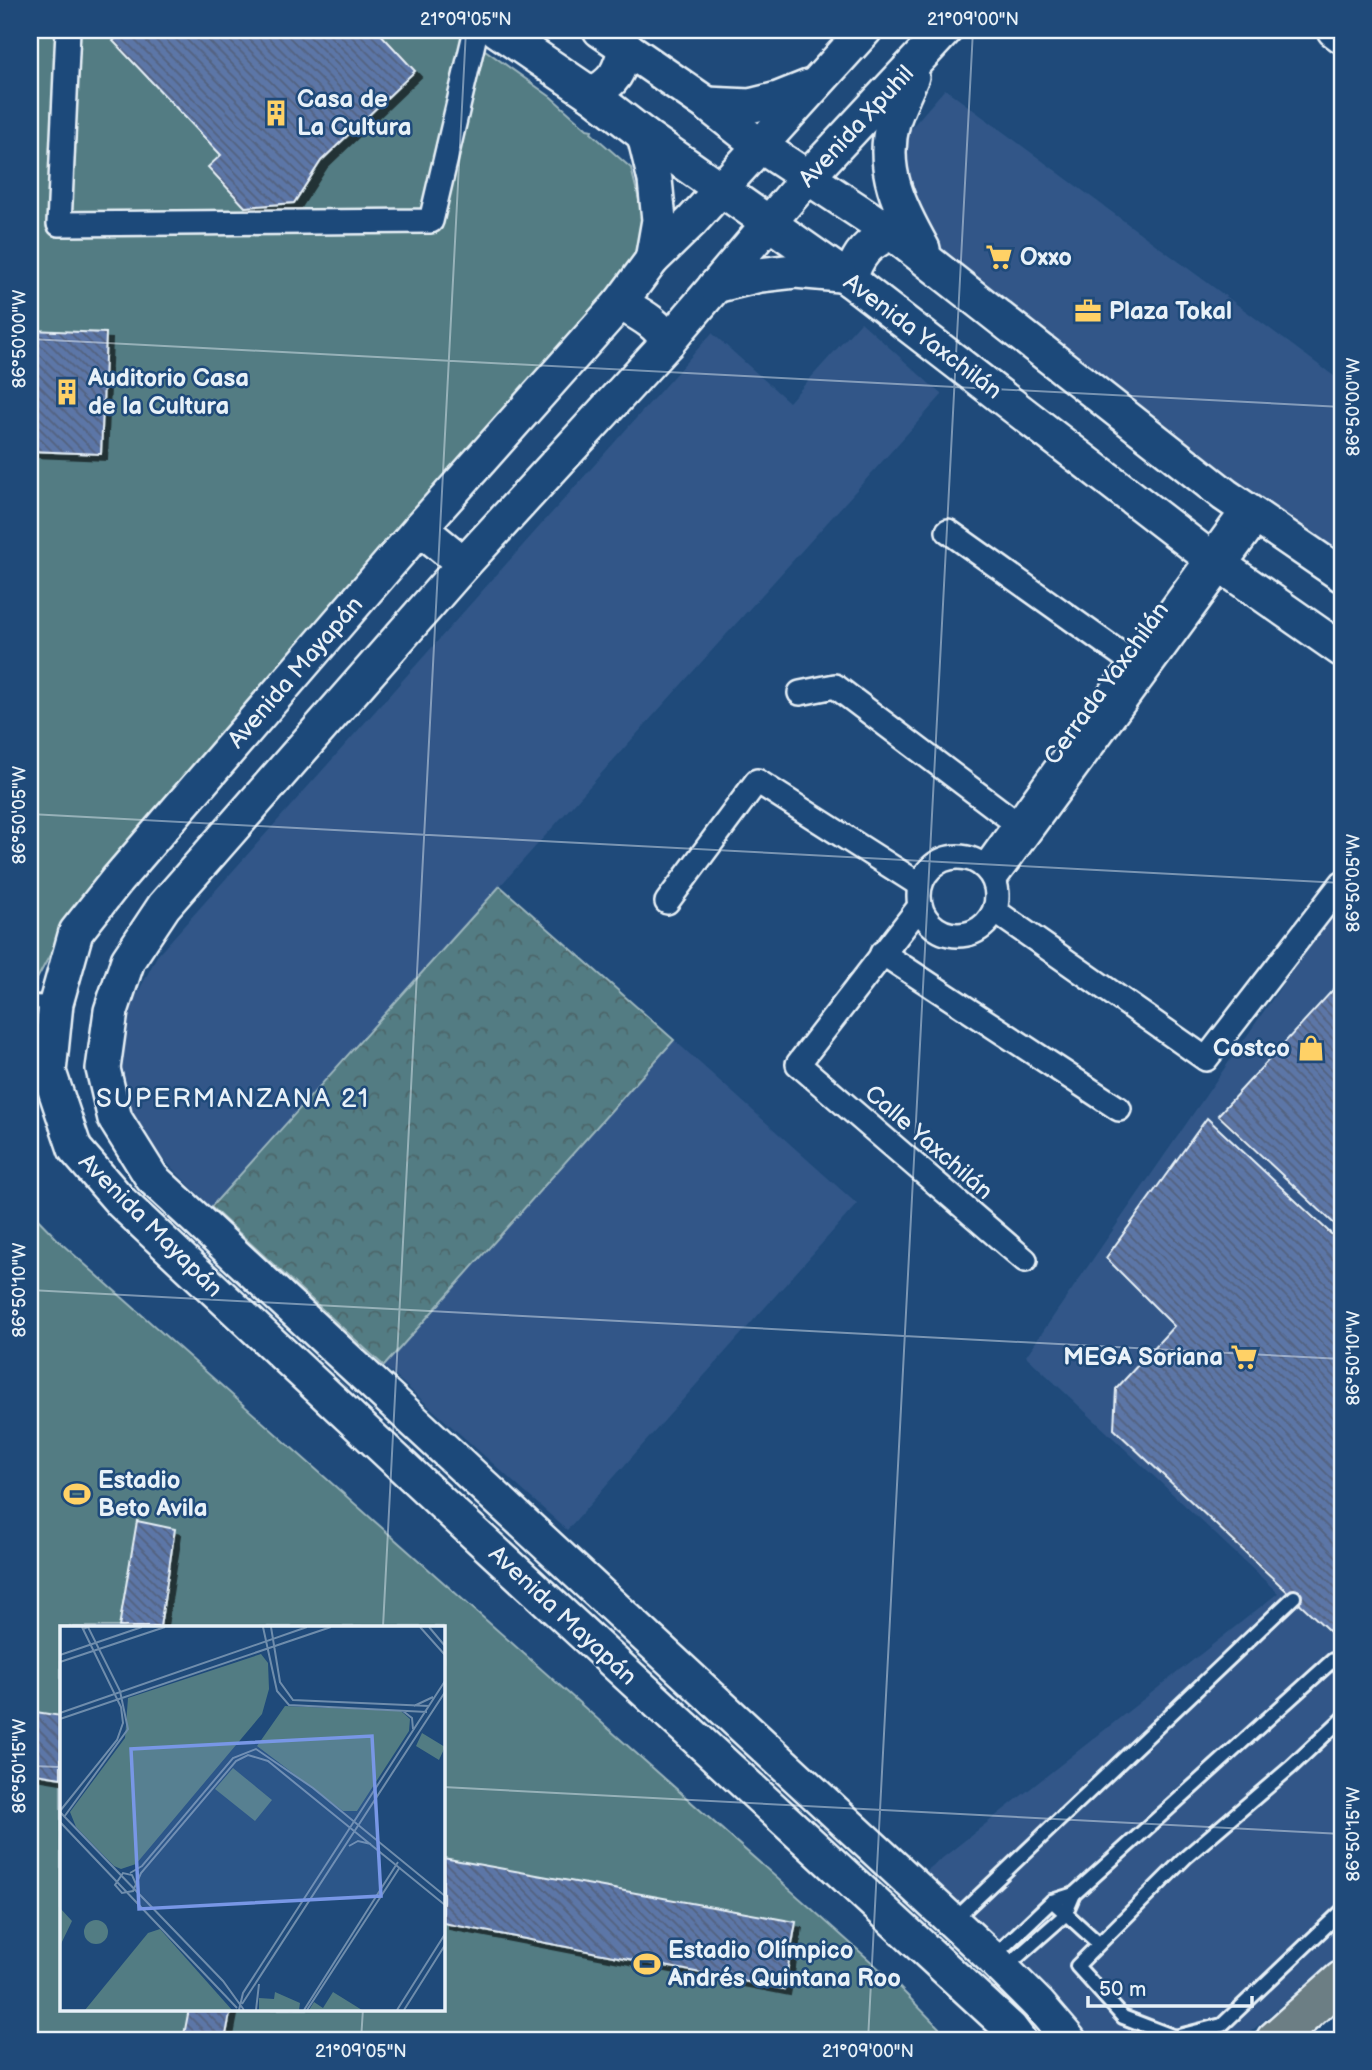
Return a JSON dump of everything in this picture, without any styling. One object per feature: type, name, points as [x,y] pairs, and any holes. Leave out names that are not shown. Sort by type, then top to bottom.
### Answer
[{"type":"main road","points":[[1275,2040],[1342,1980]]},
{"type":"street","points":[[68,30],[59,224],[431,221],[476,30]]},
{"type":"street","name":"Avenida Yaxchilán","points":[[496,30],[591,94],[644,135],[847,277],[1216,562],[1342,650]]},
{"type":"street","points":[[721,188],[865,30]]},
{"type":"street","name":"Avenida Xpuhil","points":[[769,224],[807,178],[945,30]]},
{"type":"street","points":[[1334,30],[1342,36]]},
{"type":"street","points":[[591,94],[603,89],[616,76],[613,38]]},
{"type":"street","points":[[613,38],[707,104],[759,145],[892,233],[1252,513],[1342,575]]},
{"type":"street","points":[[919,59],[893,123],[889,167],[899,208],[933,266]]},
{"type":"street","points":[[707,104],[750,106],[778,99],[817,83]]},
{"type":"street","points":[[644,135],[655,180],[659,219],[652,260]]},
{"type":"street","name":"Avenida Mayapán","points":[[721,188],[652,260],[620,303],[420,528],[117,880],[76,932],[43,1003],[44,1072],[75,1149],[121,1202],[1010,2028],[1019,2040]]},
{"type":"street","name":"Avenida Mayapán","points":[[769,224],[667,342],[464,564],[164,906],[128,960],[111,1011],[103,1069],[115,1119],[152,1178],[997,1964],[1039,2004],[1067,2039]]},
{"type":"street","points":[[715,286],[760,275],[795,271],[847,277],[863,249],[878,238],[892,233]]},
{"type":"street","points":[[620,303],[651,320],[667,342]]},
{"type":"street","name":"Cerrada Yaxchilán","points":[[990,872],[1252,513]]},
{"type":"street","points":[[420,528],[464,564]]},
{"type":"street","points":[[948,531],[1132,662]]},
{"type":"street","name":"Cerrada Yaxchilán","points":[[990,872],[1016,823],[1132,662],[1216,562]]},
{"type":"street","points":[[800,693],[835,686],[1016,823]]},
{"type":"street","points":[[667,902],[757,781],[920,895],[929,923],[946,934],[965,935],[983,927],[995,911],[998,895],[990,872],[971,858],[955,856],[939,860],[927,871],[920,895],[882,953],[1119,1109]]},
{"type":"street","points":[[995,911],[1206,1059],[1342,883]]},
{"type":"street","name":"Calle Yaxchilán","points":[[882,953],[798,1064],[1025,1260]]},
{"type":"street","points":[[571,1622],[597,1593]]},
{"type":"lane","points":[[951,1923],[1293,1597]]},
{"type":"lane","points":[[997,1964],[1052,1901],[1074,1894],[1333,1660],[1342,1669]]},
{"type":"lane","points":[[1342,1718],[1292,1766],[1186,1857],[1077,1966],[1123,2017],[1175,2037],[1222,2025],[1342,1911]]},
{"type":"lane","points":[[997,1964],[1066,1915],[1074,1894]]},
{"type":"lane","points":[[1052,1901],[1098,1943]]},
{"type":"shaded area","points":[[945,89],[1342,382],[1342,569],[880,215],[877,181],[886,157]]},
{"type":"shaded area","points":[[861,322],[942,395],[211,1207],[140,1136],[121,1076],[124,1019],[157,956],[712,333],[789,402]]},
{"type":"shaded area","points":[[1342,898],[1342,1953],[1241,2040],[1081,2040],[907,1886],[1278,1593],[1026,1356]]},
{"type":"shaded area","points":[[674,1040],[857,1204],[567,1530],[384,1366]]},
{"type":"green space","points":[[30,30],[457,30],[551,97],[587,129],[592,130],[591,133],[631,168],[644,220],[627,282],[113,858],[80,899],[30,992]]},
{"type":"green space","points":[[500,886],[674,1040],[384,1366],[211,1207]]},
{"type":"green space","points":[[30,1211],[63,1245],[893,1981],[951,2040],[30,2040]]},
{"type":"building","name":"Casa de La Cultura","points":[[124,30],[377,30],[415,71],[321,161],[294,203],[245,207],[208,167],[221,155],[113,41]]},
{"type":"building","name":"Auditorio Casa de la Cultura","points":[[30,330],[106,333],[101,454],[30,451]]},
{"type":"building","name":"Costco","points":[[1342,980],[1342,1231],[1218,1115]]},
{"type":"building","name":"MEGA Soriana","points":[[1207,1118],[1342,1244],[1342,1643],[1114,1429],[1116,1389],[1174,1326],[1106,1258]]},
{"type":"building","points":[[137,1521],[175,1529],[160,1626],[119,1626]]},
{"type":"building","points":[[30,1711],[60,1716],[60,1778],[30,1773]]},
{"type":"building","points":[[444,1858],[796,1922],[784,1989],[444,1923]]},
{"type":"building","points":[[189,2010],[231,2010],[225,2040],[183,2040]]},
{"type":"building","points":[[833,2033],[875,2040],[832,2040]]},
{"type":"place","name":"Casa de La Cultura","points":[[276,113]]},
{"type":"place","name":"Oxxo","points":[[999,257]]},
{"type":"place","name":"Plaza Tokal","points":[[1088,311]]},
{"type":"place","name":"Auditorio Casa de la Cultura","points":[[67,392]]},
{"type":"place","name":"Costco","points":[[1311,1048]]},
{"type":"place","name":"MEGA Soriana","points":[[1244,1357]]},
{"type":"place","name":"Estadio Beto Avila","points":[[77,1494]]},
{"type":"place","name":"Estadio Olímpico Andrés Quintana Roo","points":[[647,1964]]},
{"type":"district","name":"SUPERMANZANA 21","points":[[233,1098]]}]
